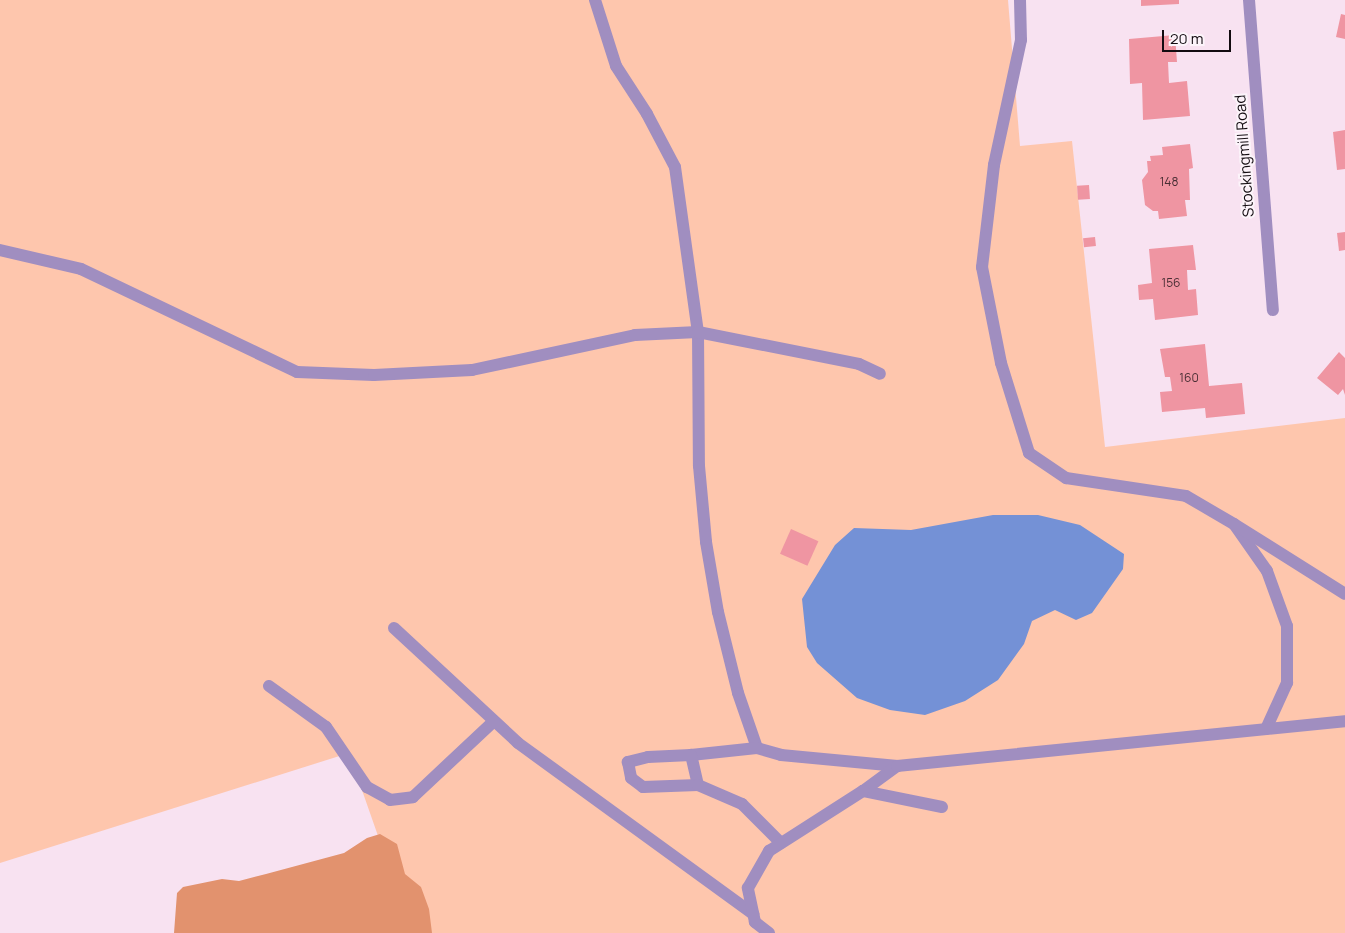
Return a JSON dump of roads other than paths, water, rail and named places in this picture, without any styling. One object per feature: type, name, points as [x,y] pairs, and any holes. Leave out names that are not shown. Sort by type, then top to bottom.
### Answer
[{"type":"street","points":[[595,0],[616,66],[647,114],[675,167],[698,332],[699,466],[706,542],[718,612],[738,693],[757,748]]},
{"type":"street","points":[[1020,0],[1021,40],[994,165],[982,267],[1001,363],[1029,453],[1066,478],[1186,496],[1345,594]]},
{"type":"street","name":"Stockingmill Road","points":[[1249,0],[1272,310]]},
{"type":"street","points":[[0,250],[80,269],[297,372],[374,375],[472,370],[635,335],[698,332],[859,364],[880,374]]},
{"type":"street","points":[[1234,524],[1267,572],[1287,626],[1287,683],[1266,729]]},
{"type":"street","points":[[394,628],[518,743],[753,914]]},
{"type":"street","points":[[269,686],[326,727],[367,787],[390,800],[413,797],[494,721]]},
{"type":"street","points":[[782,843],[742,804],[698,785],[643,787],[631,778],[628,762],[648,757],[691,755],[757,748],[781,755],[897,766],[1345,721]]},
{"type":"street","points":[[691,755],[698,785]]},
{"type":"street","points":[[769,933],[755,922],[748,888],[769,850],[863,791],[897,766]]},
{"type":"street","points":[[863,791],[942,807]]},
{"type":"water","points":[[993,515],[1038,515],[1080,525],[1124,554],[1123,569],[1092,613],[1076,620],[1055,610],[1032,621],[1024,644],[998,680],[965,701],[925,715],[890,710],[857,698],[817,663],[807,647],[802,599],[835,545],[854,528],[911,530]]}]
